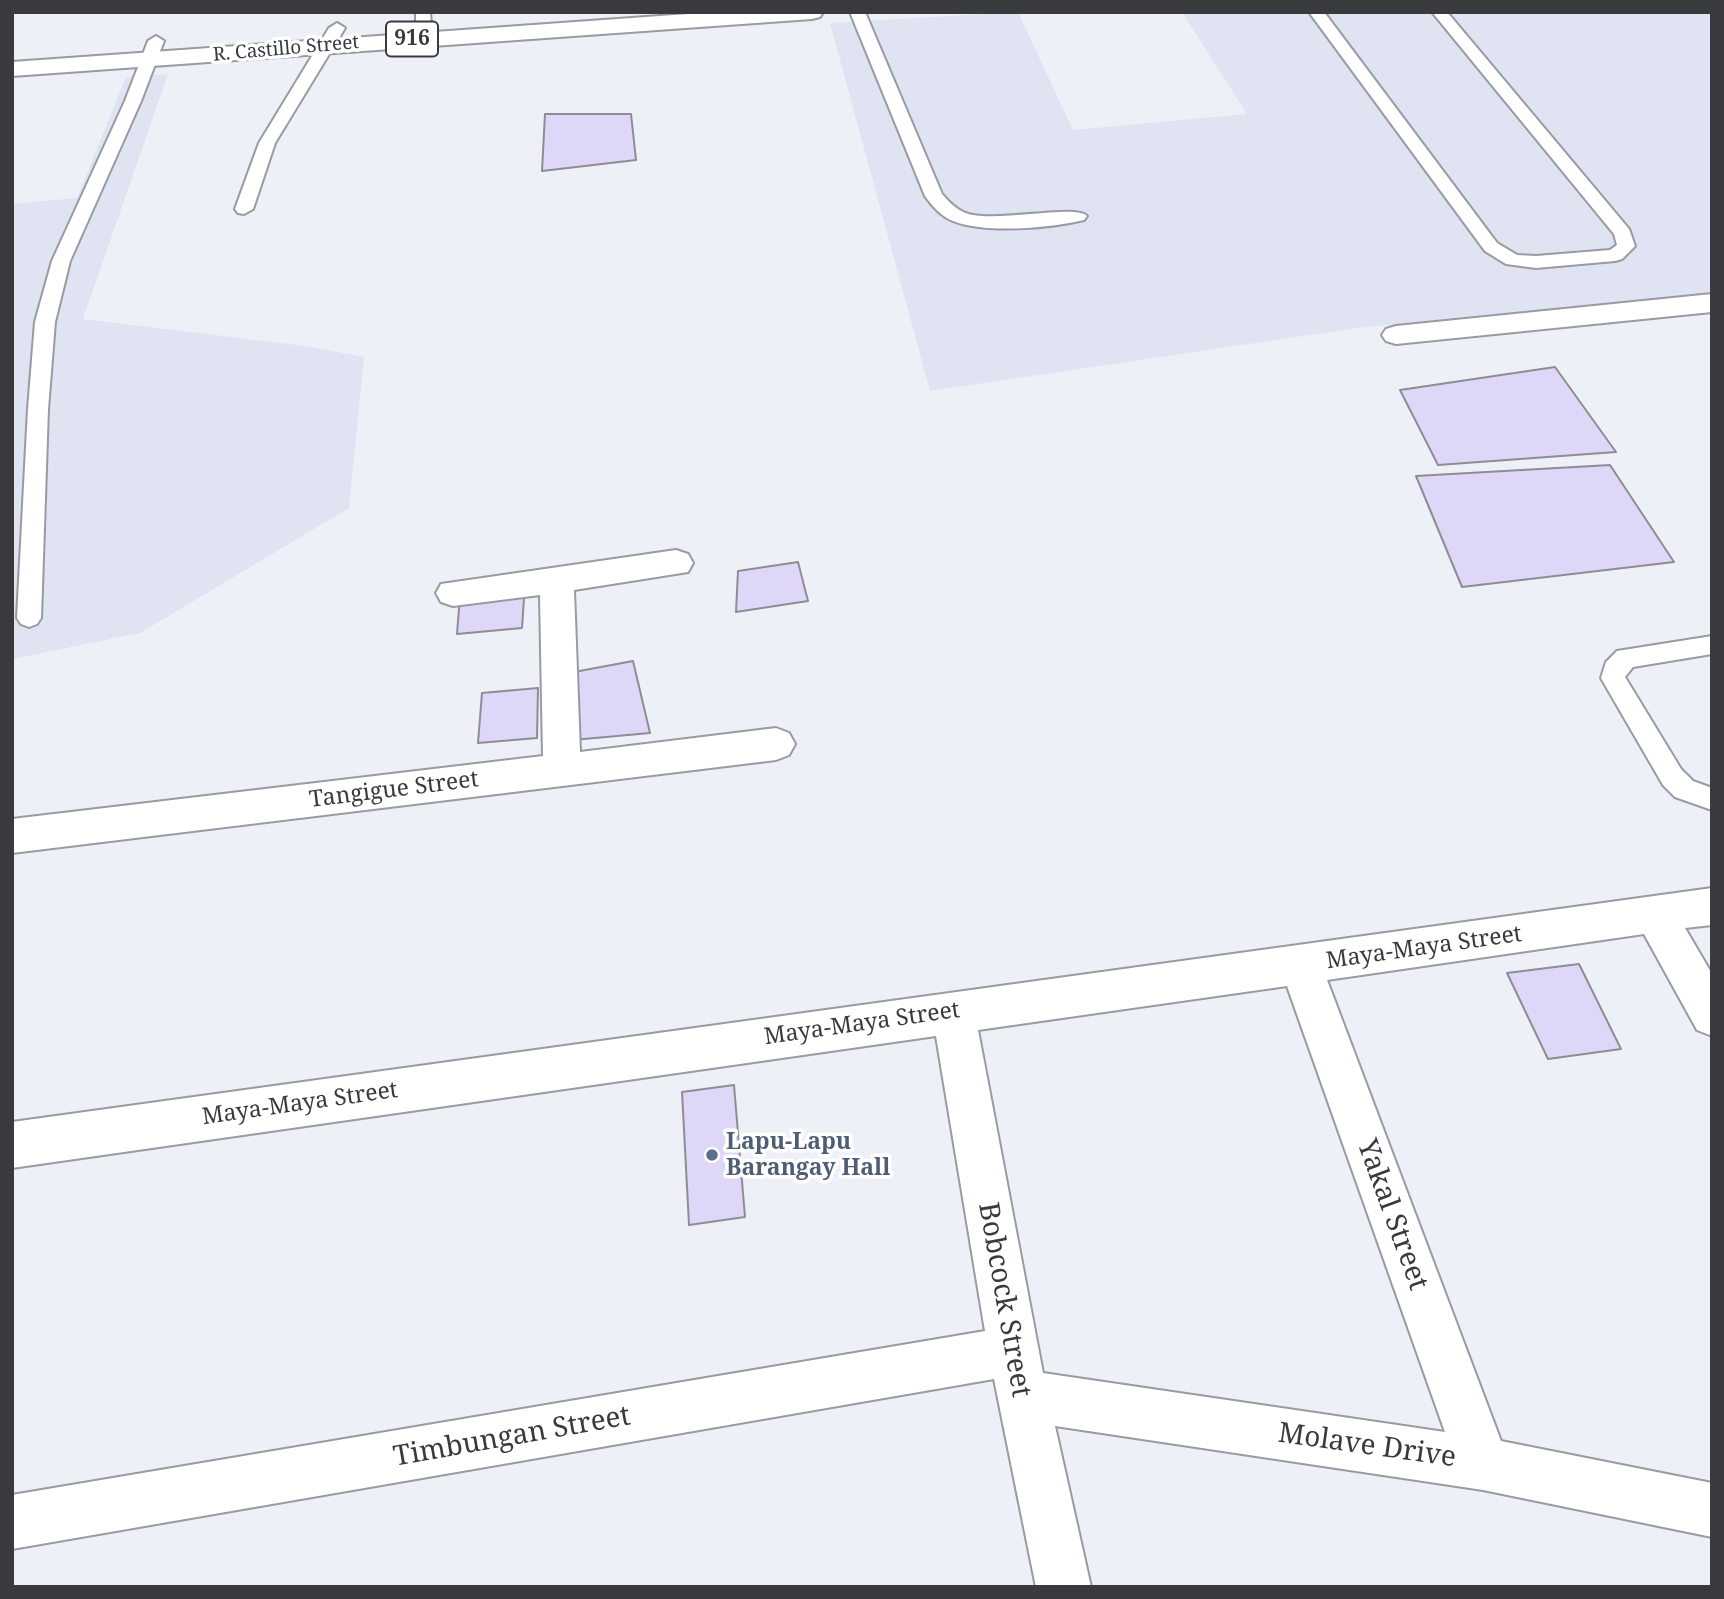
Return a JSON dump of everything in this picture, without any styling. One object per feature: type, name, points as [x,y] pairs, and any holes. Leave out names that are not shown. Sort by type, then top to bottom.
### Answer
[{"type":"street","name":"R. Castillo Street","points":[[12,69],[152,50],[332,37],[539,12]]},
{"type":"street","name":"R. Castillo Street","points":[[423,24],[812,12]]},
{"type":"street","name":"R. Castillo Street","points":[[12,51],[152,50]]},
{"type":"street","points":[[1396,335],[1712,303]]},
{"type":"street","points":[[453,593],[676,563]]},
{"type":"street","points":[[557,580],[562,770]]},
{"type":"street","name":"Tangigue Street","points":[[12,836],[776,744]]},
{"type":"street","name":"Maya-Maya Street","points":[[12,1145],[953,1011],[1301,966],[1712,906]]},
{"type":"street","points":[[1654,914],[1712,1015]]},
{"type":"street","name":"Yakal Street","points":[[1301,966],[1483,1464]]},
{"type":"street","name":"Bobcock Street","points":[[953,1011],[1017,1373],[1064,1587]]},
{"type":"street","name":"Molave Drive","points":[[1017,1373],[1712,1510]]},
{"type":"street","name":"Timbungan Street","points":[[12,1522],[1017,1373]]},
{"type":"lane","points":[[857,12],[934,195],[945,208],[961,218],[980,222],[1078,216]]},
{"type":"lane","points":[[1316,12],[1491,247],[1513,260],[1536,262],[1615,255],[1626,246],[1623,233],[1439,12]]},
{"type":"lane","points":[[244,209],[267,143],[332,37]]},
{"type":"lane","points":[[29,618],[38,409],[46,322],[61,261],[134,101],[152,50]]},
{"type":"lane","points":[[1712,645],[1626,658],[1615,669],[1613,678],[1672,777],[1684,789],[1712,799]]},
{"type":"shaded area","points":[[1018,12],[1073,130],[1247,114],[1182,12],[1712,12],[1712,295],[1357,328],[930,391],[830,23]]},
{"type":"shaded area","points":[[168,74],[83,319],[305,346],[364,357],[349,508],[140,633],[12,659],[12,204],[77,198],[126,77]]},
{"type":"building","points":[[545,114],[631,114],[636,160],[542,171]]},
{"type":"building","points":[[1555,367],[1616,452],[1438,465],[1400,390]]},
{"type":"building","points":[[1610,465],[1674,562],[1462,587],[1416,476]]},
{"type":"building","points":[[798,562],[808,601],[736,612],[738,571]]},
{"type":"building","points":[[525,583],[522,628],[457,634],[460,596]]},
{"type":"building","points":[[633,661],[650,733],[573,740],[574,672]]},
{"type":"building","points":[[538,688],[537,738],[478,743],[482,693]]},
{"type":"building","points":[[1579,964],[1621,1049],[1548,1059],[1507,973]]},
{"type":"building","name":"Lapu-Lapu Barangay Hall","points":[[734,1085],[745,1217],[689,1225],[682,1092]]},
{"type":"place","name":"Lapu-Lapu Barangay Hall","points":[[712,1155]]}]
